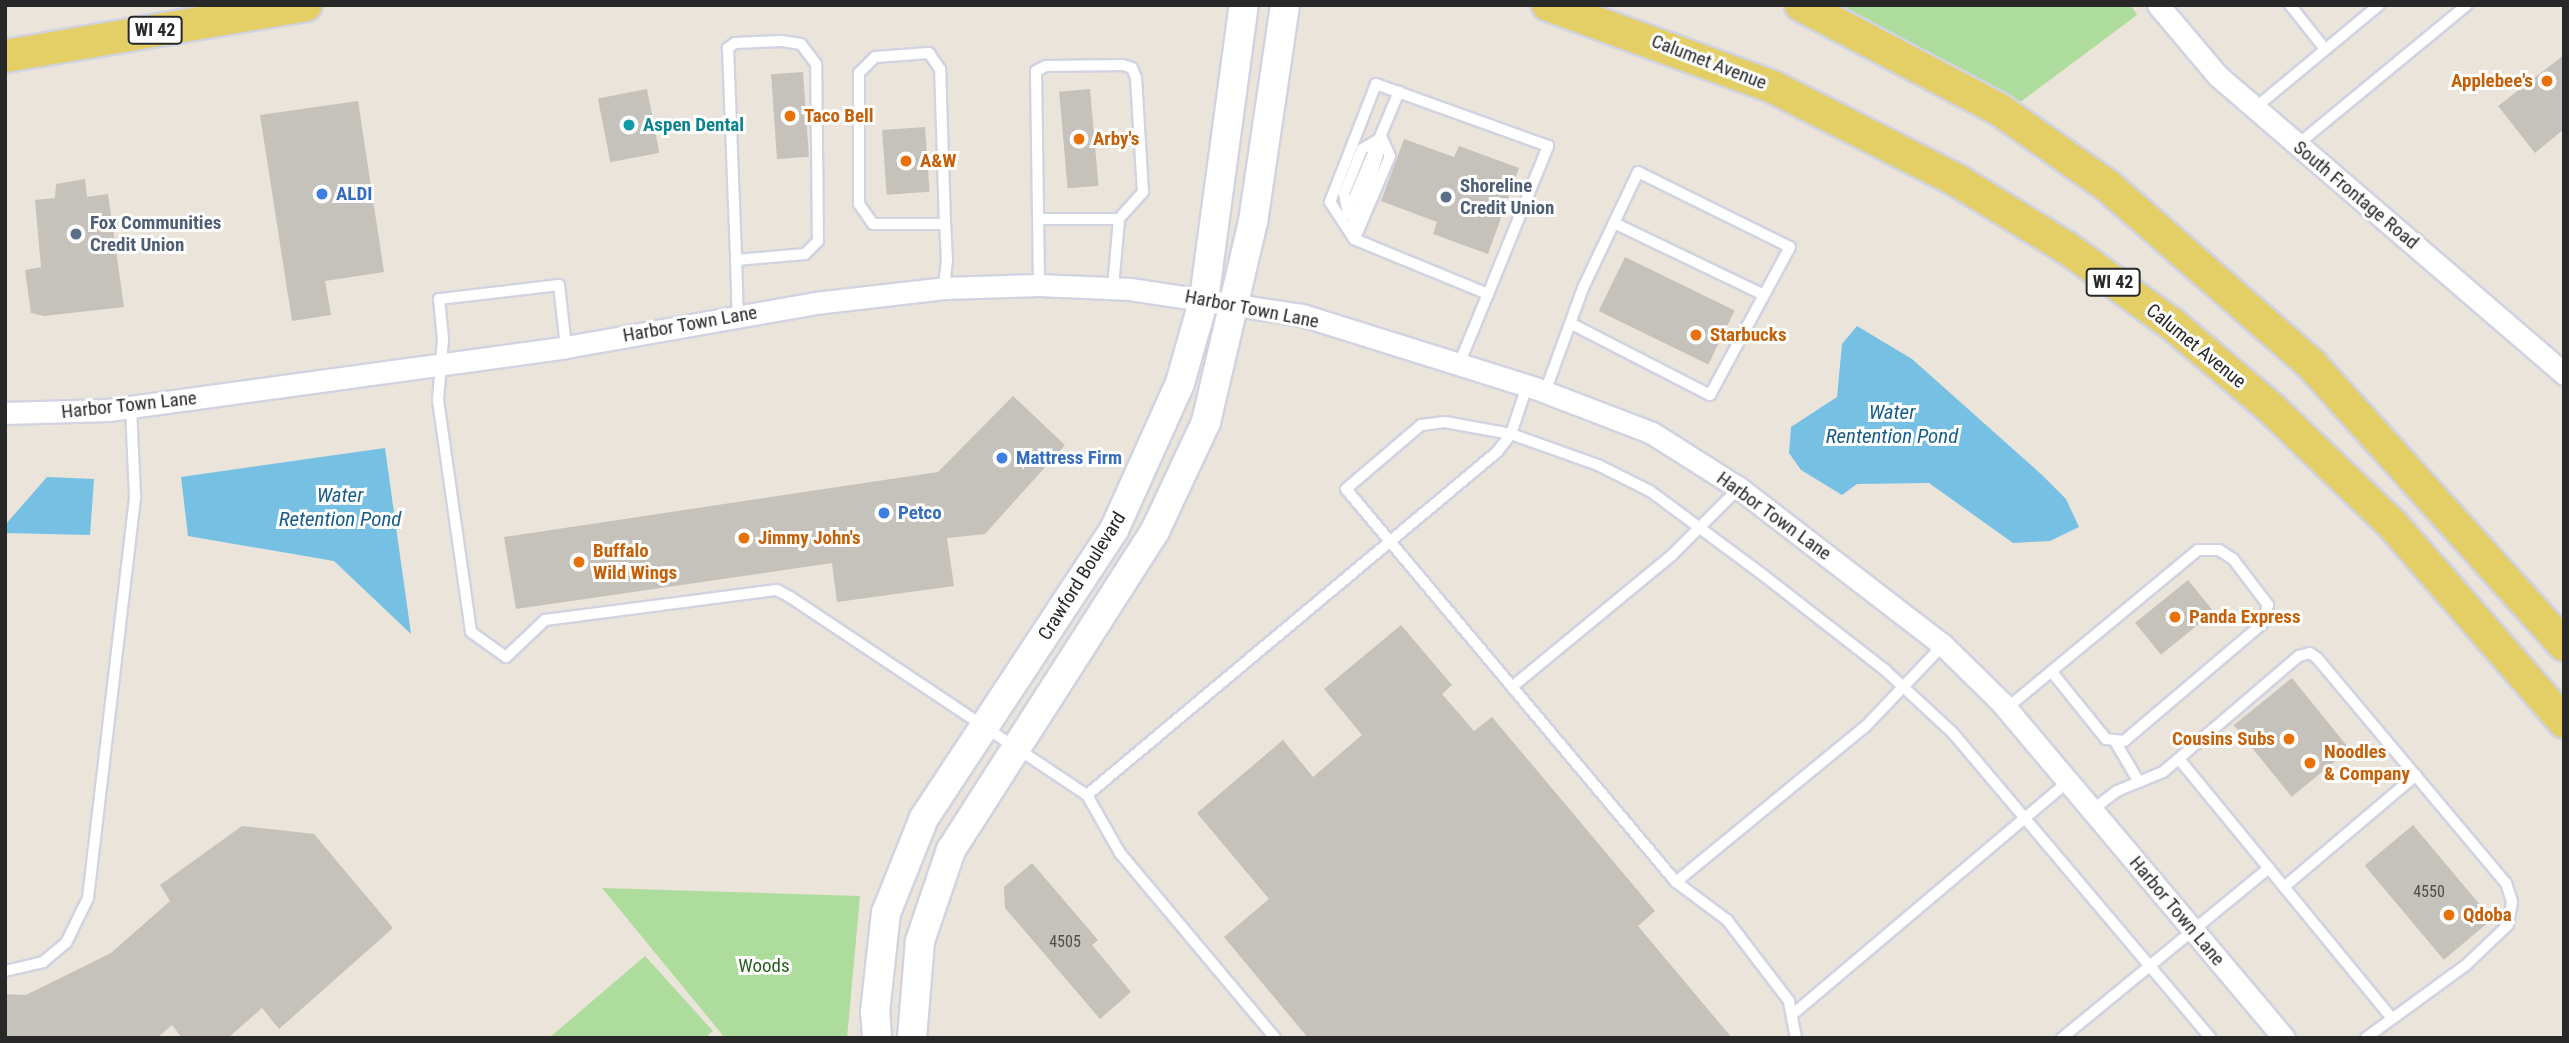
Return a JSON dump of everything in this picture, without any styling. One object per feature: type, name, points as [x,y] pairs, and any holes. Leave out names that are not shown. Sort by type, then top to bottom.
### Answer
[{"type":"main road","name":"WI 42","points":[[5,56],[306,5]]},
{"type":"main road","name":"Calumet Avenue","points":[[1548,5],[1773,87],[1958,181],[2067,248],[2172,324],[2270,407],[2393,524],[2564,722]]},
{"type":"main road","points":[[1780,5],[1812,10],[2003,111],[2109,187],[2207,269],[2312,365],[2564,645]]},
{"type":"street","name":"Crawford Boulevard","points":[[877,1038],[875,1012],[886,913],[925,818],[1114,530],[1171,406],[1204,299],[1244,5]]},
{"type":"street","name":"Crawford Boulevard","points":[[912,1038],[920,941],[951,850],[1175,493],[1213,403],[1237,304],[1257,200],[1285,5]]},
{"type":"street","name":"South Frontage Road","points":[[2158,5],[2205,62],[2255,108],[2564,374]]},
{"type":"street","name":"Harbor Town Lane","points":[[5,413],[131,407],[566,347],[738,315],[944,288],[1039,285],[1114,288],[1302,315],[1536,389],[1652,433],[1740,488],[1943,645],[2007,708],[2284,1038]]},
{"type":"lane","points":[[2290,5],[2325,49]]},
{"type":"lane","points":[[2255,108],[2379,5]]},
{"type":"lane","points":[[2297,145],[2467,5]]},
{"type":"lane","points":[[736,260],[805,254],[818,241],[816,64],[802,44],[747,43],[728,48],[738,315]]},
{"type":"lane","points":[[944,288],[946,224],[940,69],[929,53],[875,57],[859,73],[859,204],[873,224],[946,224]]},
{"type":"lane","points":[[1039,285],[1036,71],[1046,66],[1124,65],[1132,68],[1136,78],[1143,192],[1119,219],[1114,288]]},
{"type":"lane","points":[[1459,364],[1488,294],[1548,146],[1376,84],[1330,202],[1354,239],[1488,294]]},
{"type":"lane","points":[[1354,239],[1352,203],[1372,150],[1382,138],[1399,92]]},
{"type":"lane","points":[[1354,239],[1390,156],[1382,138]]},
{"type":"lane","points":[[1087,795],[1391,545],[1497,452],[1511,434],[1570,323],[1639,172],[1790,247],[1710,395],[1570,323]]},
{"type":"lane","points":[[1038,219],[1119,219]]},
{"type":"lane","points":[[1614,223],[1764,295]]},
{"type":"lane","points":[[566,347],[559,285],[439,299],[439,400],[471,632],[506,657],[545,620],[777,590],[1087,795],[1120,853],[1275,1038]]},
{"type":"lane","points":[[5,971],[43,962],[66,943],[88,898],[135,496],[131,407]]},
{"type":"lane","points":[[1796,1038],[1789,1000],[1727,920],[1676,883],[1346,489],[1409,434],[1433,421],[1511,434],[1624,477],[1700,527],[1905,688],[1976,757],[2211,1038]]},
{"type":"lane","points":[[1512,687],[1700,527],[1740,488]]},
{"type":"lane","points":[[2007,708],[2198,550],[2219,550],[2233,559],[2267,605],[2262,624],[2124,741],[2116,743],[2106,739],[2052,672]]},
{"type":"lane","points":[[1676,883],[1864,727],[1905,688],[1943,645]]},
{"type":"lane","points":[[2092,810],[2179,759],[2299,656],[2310,653],[2507,883],[2513,915],[2508,925],[2466,965],[2391,1017],[2366,1038]]},
{"type":"lane","points":[[2116,743],[2139,782]]},
{"type":"lane","points":[[2179,759],[2391,1017]]},
{"type":"lane","points":[[2284,887],[2416,775]]},
{"type":"lane","points":[[1793,1014],[2068,782]]},
{"type":"lane","points":[[2062,1038],[2269,867]]},
{"type":"green space","points":[[1828,5],[2131,5],[2137,15],[2015,106]]},
{"type":"green space","name":"Woods","points":[[602,888],[860,896],[847,1038],[725,1038]]},
{"type":"green space","points":[[645,956],[713,1031],[705,1038],[549,1038]]},
{"type":"water","name":"Water Rentention Pond","points":[[1857,326],[1912,359],[2042,475],[2066,499],[2079,527],[2050,541],[2013,543],[1929,483],[1857,484],[1842,495],[1801,470],[1789,453],[1791,427],[1837,397],[1842,344]]},
{"type":"water","name":"Water Retention Pond","points":[[385,448],[411,634],[334,561],[188,536],[181,477]]},
{"type":"water","points":[[47,477],[94,479],[90,535],[5,533],[5,525]]},
{"type":"building","name":"Applebee's","points":[[2564,55],[2564,129],[2535,153],[2498,106]]},
{"type":"building","name":"Taco Bell","points":[[803,72],[809,157],[777,159],[771,74]]},
{"type":"building","name":"Aspen Dental","points":[[647,89],[659,153],[610,162],[598,99]]},
{"type":"building","name":"Arby's","points":[[1090,89],[1098,186],[1068,188],[1059,92]]},
{"type":"building","name":"ALDI","points":[[358,101],[384,272],[325,281],[331,315],[292,321],[260,115]]},
{"type":"building","name":"A&W","points":[[925,127],[930,192],[887,195],[882,130]]},
{"type":"building","name":"Shoreline Credit Union","points":[[1404,139],[1454,157],[1459,146],[1519,168],[1488,254],[1433,234],[1437,222],[1381,201]]},
{"type":"building","name":"Fox Communities Credit Union","points":[[85,179],[87,197],[108,194],[124,307],[44,316],[31,313],[25,270],[41,267],[35,200],[55,198],[56,184]]},
{"type":"building","points":[[1625,257],[1735,310],[1708,364],[1599,311]]},
{"type":"building","points":[[1013,396],[1065,445],[985,534],[947,538],[954,586],[837,602],[832,563],[516,609],[504,537],[938,472]]},
{"type":"building","name":"Panda Express","points":[[2188,580],[2214,612],[2161,655],[2135,623]]},
{"type":"building","points":[[1401,625],[1452,685],[1442,694],[1474,731],[1492,717],[1655,911],[1638,926],[1732,1038],[1308,1038],[1224,937],[1269,899],[1197,813],[1283,740],[1313,777],[1362,735],[1324,689]]},
{"type":"building","points":[[2292,678],[2350,749],[2292,797],[2234,725]]},
{"type":"building","points":[[2413,825],[2492,919],[2444,960],[2365,865]]},
{"type":"building","points":[[242,826],[314,834],[393,928],[279,1029],[262,1008],[228,1038],[182,1038],[172,1025],[157,1038],[5,1038],[5,994],[26,995],[111,953],[170,901],[160,885]]},
{"type":"building","points":[[1032,863],[1098,940],[1092,945],[1131,992],[1100,1019],[1005,908],[1004,887]]},
{"type":"place","name":"Applebee's","points":[[2547,81]]},
{"type":"place","name":"Taco Bell","points":[[790,116]]},
{"type":"place","name":"Aspen Dental","points":[[629,125]]},
{"type":"place","name":"Arby's","points":[[1079,139]]},
{"type":"place","name":"A&W","points":[[906,161]]},
{"type":"place","name":"ALDI","points":[[322,194]]},
{"type":"place","name":"Shoreline Credit Union","points":[[1446,197]]},
{"type":"place","name":"Fox Communities Credit Union","points":[[76,234]]},
{"type":"place","name":"Starbucks","points":[[1696,335]]},
{"type":"place","name":"Mattress Firm","points":[[1002,458]]},
{"type":"place","name":"Petco","points":[[884,513]]},
{"type":"place","name":"Jimmy John's","points":[[744,538]]},
{"type":"place","name":"Buffalo Wild Wings","points":[[579,562]]},
{"type":"place","name":"Panda Express","points":[[2175,617]]},
{"type":"place","name":"Cousins Subs","points":[[2289,739]]},
{"type":"place","name":"Noodles & Company","points":[[2310,763]]},
{"type":"place","name":"Qdoba","points":[[2449,915]]}]
